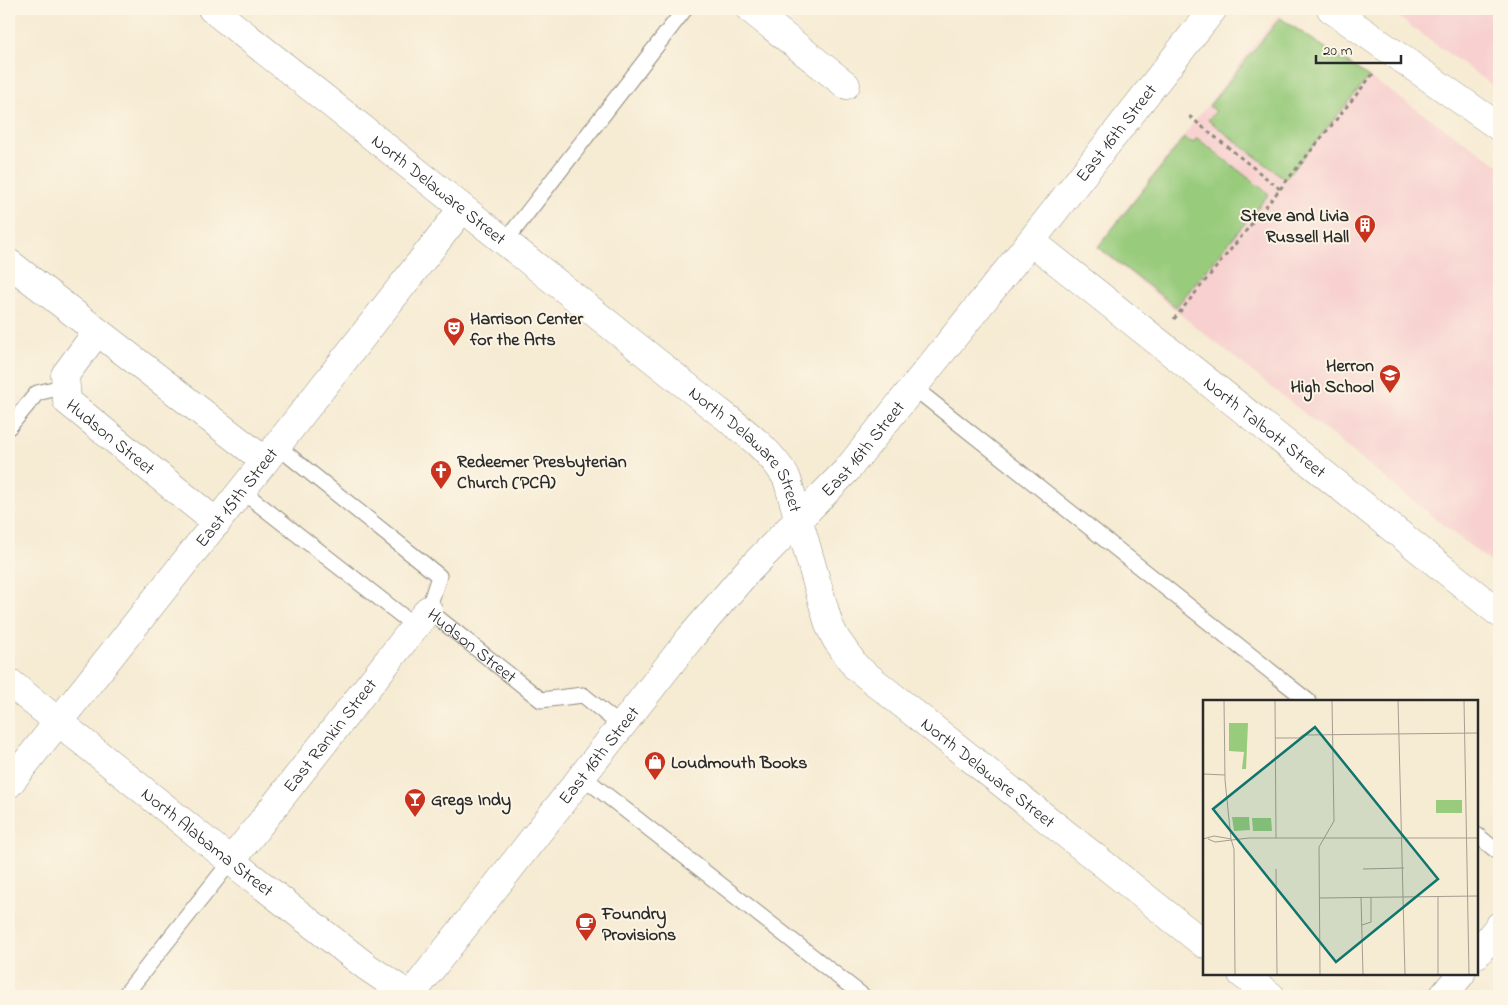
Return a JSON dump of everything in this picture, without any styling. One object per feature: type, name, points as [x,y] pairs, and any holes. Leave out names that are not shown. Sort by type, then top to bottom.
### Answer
[{"type":"main road","name":"North Delaware Street","points":[[212,9],[703,399],[765,451],[782,469],[787,479],[829,625],[843,650],[856,667],[1203,943]]},
{"type":"main road","points":[[750,9],[846,85]]},
{"type":"main road","name":"East 16th Street","points":[[410,996],[621,726],[734,587],[846,471],[1031,241],[1213,9]]},
{"type":"main road","points":[[1331,9],[1499,127]]},
{"type":"main road","name":"East 15th Street","points":[[9,784],[217,523],[462,209]]},
{"type":"main road","name":"North Talbott Street","points":[[1031,241],[1499,613]]},
{"type":"main road","name":"Hudson Street","points":[[9,263],[97,332],[271,454]]},
{"type":"main road","name":"Hudson Street","points":[[97,332],[65,375],[67,401],[217,523]]},
{"type":"main road","name":"East Rankin Street","points":[[231,861],[422,618]]},
{"type":"main road","name":"North Alabama Street","points":[[9,682],[231,861],[367,967],[410,996]]},
{"type":"main road","points":[[1478,953],[1499,926]]},
{"type":"main road","points":[[1243,975],[1271,996]]},
{"type":"main road","points":[[1443,996],[1460,975]]},
{"type":"lane","points":[[504,242],[685,9]]},
{"type":"lane","points":[[9,427],[37,393],[66,386]]},
{"type":"lane","points":[[913,388],[1307,700]]},
{"type":"lane","name":"Hudson Street","points":[[271,454],[439,576],[422,618],[541,700],[583,695],[621,726]]},
{"type":"lane","points":[[242,491],[422,618]]},
{"type":"lane","points":[[582,776],[857,994]]},
{"type":"lane","points":[[1478,836],[1499,853]]},
{"type":"lane","points":[[124,996],[231,861]]},
{"type":"path","points":[[1174,320],[1373,74]]},
{"type":"path","points":[[1189,116],[1280,189]]},
{"type":"shaded area","points":[[1387,9],[1499,9],[1499,90],[1390,11]]},
{"type":"shaded area","name":"Herron High School","points":[[1278,15],[1499,165],[1499,569],[1096,247]]},
{"type":"green space","points":[[1280,18],[1369,77],[1285,179],[1208,120],[1216,111],[1209,106]]},
{"type":"green space","points":[[1184,138],[1193,143],[1197,138],[1269,194],[1176,307],[1098,247]]},
{"type":"place","name":"Steve and Livia Russell Hall","points":[[1365,244]]},
{"type":"place","name":"Harrison Center for the Arts","points":[[454,347]]},
{"type":"place","name":"Herron High School","points":[[1390,394]]},
{"type":"place","name":"Redeemer Presbyterian Church (PCA)","points":[[441,490]]},
{"type":"place","name":"Loudmouth Books","points":[[655,781]]},
{"type":"place","name":"Gregs Indy","points":[[415,818]]},
{"type":"place","name":"Foundry Provisions","points":[[586,942]]}]
